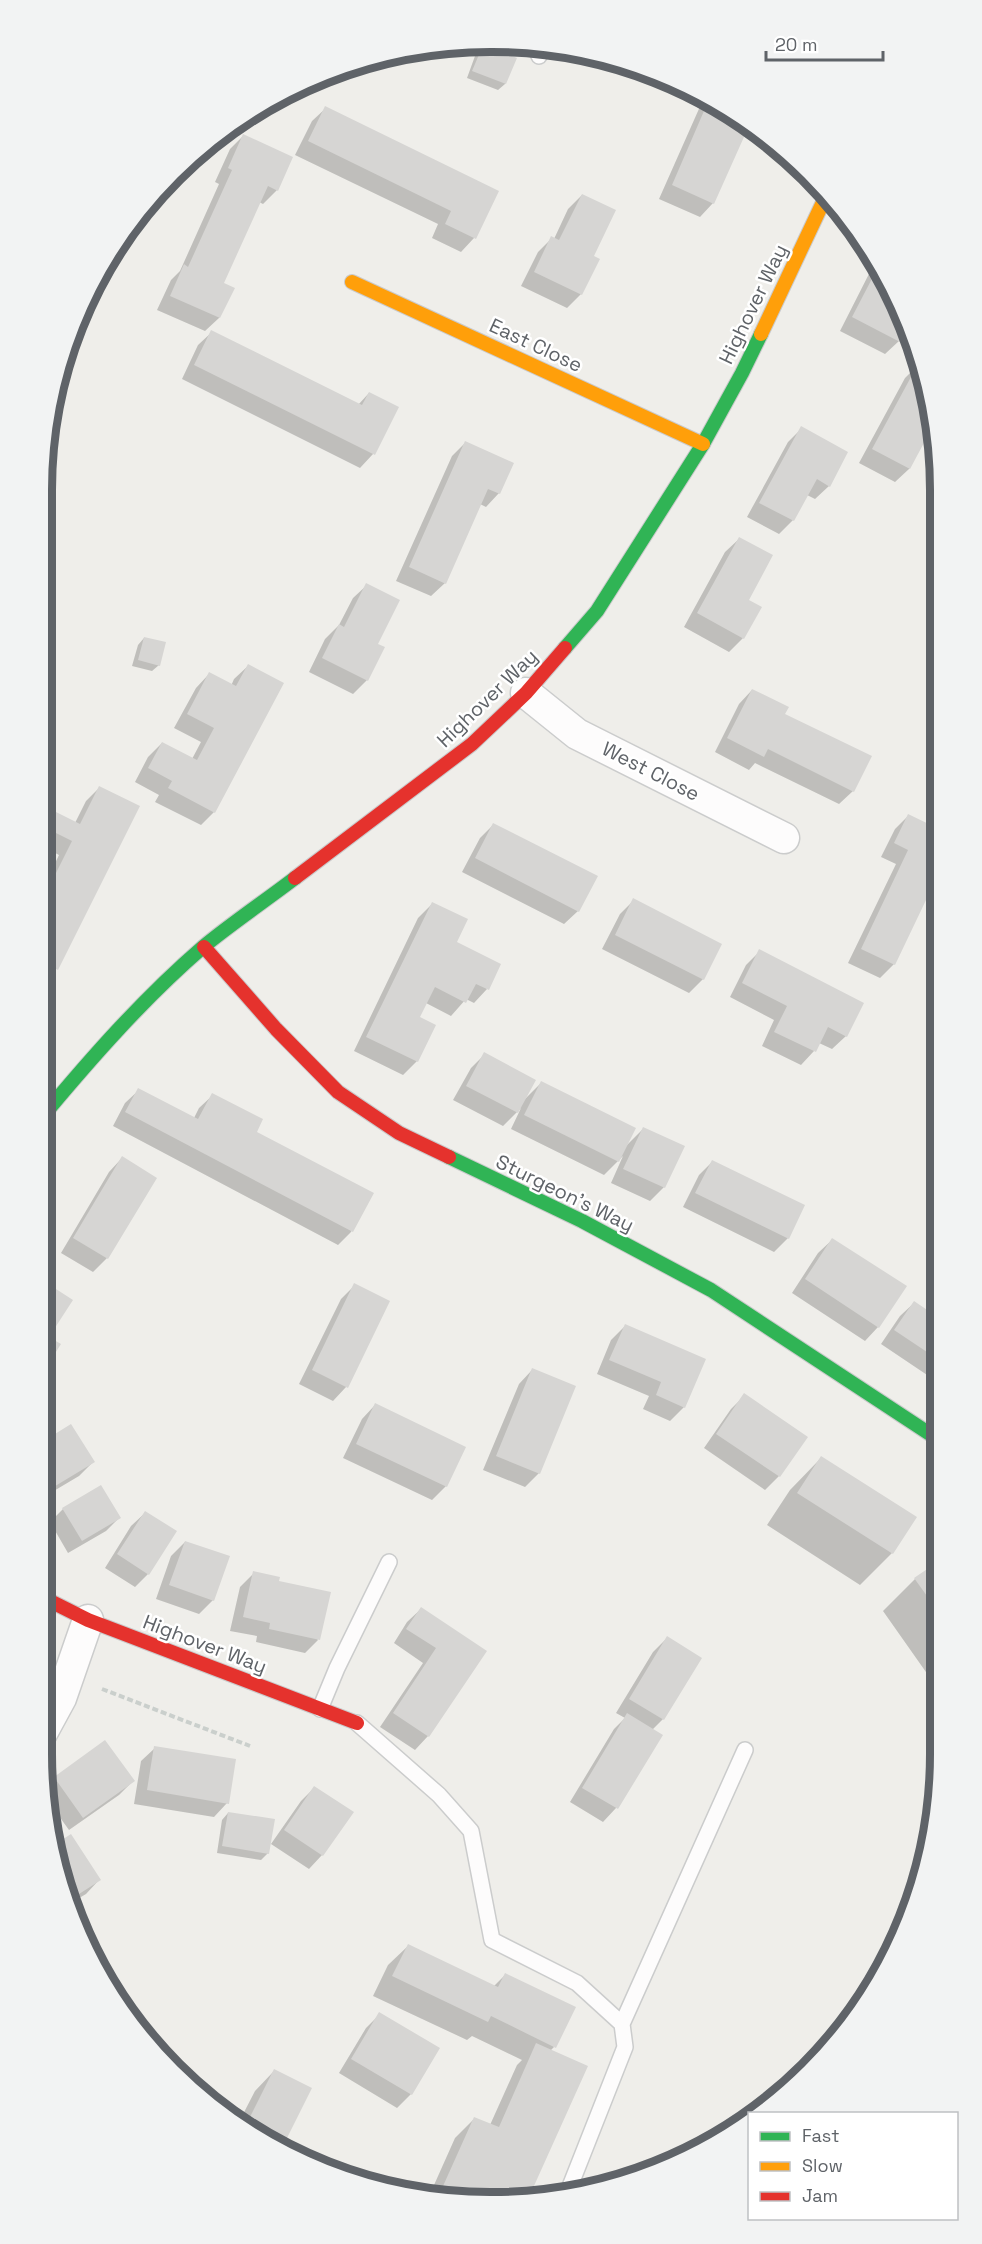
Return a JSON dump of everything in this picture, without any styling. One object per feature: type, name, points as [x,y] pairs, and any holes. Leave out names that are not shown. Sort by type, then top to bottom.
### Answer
[{"type":"street","name":"Highover Way","points":[[52,1102],[88,1060],[148,998],[204,947],[472,744],[526,693],[597,611],[704,444],[742,373],[822,204]]},
{"type":"street","name":"East Close","points":[[352,282],[704,444]]},
{"type":"street","name":"West Close","points":[[526,693],[577,734],[784,838]]},
{"type":"street","name":"Sturgeon's Way","points":[[204,947],[276,1029],[338,1092],[399,1133],[582,1221],[711,1290],[930,1434]]},
{"type":"street","name":"Highover Way","points":[[52,1602],[88,1620],[357,1723]]},
{"type":"street","points":[[52,1715],[61,1698],[88,1620]]},
{"type":"lane","points":[[320,1709],[388,1562]]},
{"type":"lane","points":[[357,1723],[439,1795],[471,1831],[492,1940],[577,1983],[622,2024]]},
{"type":"lane","points":[[571,2184],[625,2047],[622,2024],[745,1750]]},
{"type":"path","points":[[52,1043],[58,1036]]},
{"type":"path","points":[[72,1666],[109,1692],[250,1746]]},
{"type":"building","points":[[480,52],[502,52],[517,58],[506,84],[472,71]]},
{"type":"building","points":[[325,106],[499,191],[476,239],[445,224],[451,211],[308,141]]},
{"type":"building","points":[[705,108],[745,134],[714,204],[672,185]]},
{"type":"building","points":[[243,134],[293,157],[278,191],[268,186],[224,283],[235,288],[220,318],[170,296],[184,264],[188,267],[232,170],[228,168]]},
{"type":"building","points":[[582,194],[616,210],[594,256],[600,259],[582,295],[534,272],[551,236],[559,240]]},
{"type":"building","points":[[873,276],[902,339],[900,342],[852,317]]},
{"type":"building","points":[[211,330],[362,405],[369,392],[399,407],[375,455],[194,365]]},
{"type":"building","points":[[913,373],[926,438],[910,469],[872,449]]},
{"type":"building","points":[[801,426],[848,452],[830,487],[817,479],[794,521],[759,503]]},
{"type":"building","points":[[465,441],[514,463],[500,494],[488,489],[446,584],[409,567]]},
{"type":"building","points":[[739,537],[773,555],[749,600],[762,607],[744,639],[697,613]]},
{"type":"building","points":[[366,583],[400,600],[378,644],[385,647],[368,681],[322,658],[339,624],[344,627]]},
{"type":"building","points":[[144,637],[166,642],[160,666],[138,660]]},
{"type":"building","points":[[248,664],[284,683],[215,813],[168,788],[172,781],[148,768],[162,742],[197,760],[214,728],[187,714],[209,672],[236,686]]},
{"type":"building","points":[[752,689],[789,707],[785,714],[872,756],[854,792],[768,749],[764,757],[727,738]]},
{"type":"building","points":[[99,786],[140,806],[58,970],[52,967],[52,881],[72,841],[52,831],[52,820],[56,812],[80,824]]},
{"type":"building","points":[[908,814],[930,825],[930,892],[895,965],[861,949],[908,850],[894,843]]},
{"type":"building","points":[[493,823],[598,876],[579,912],[475,858]]},
{"type":"building","points":[[633,898],[722,944],[704,980],[615,935]]},
{"type":"building","points":[[432,902],[468,919],[457,942],[501,964],[489,990],[476,984],[466,1003],[435,987],[420,1017],[436,1025],[418,1062],[366,1037]]},
{"type":"building","points":[[759,949],[864,1003],[847,1037],[828,1027],[816,1052],[774,1032],[787,1006],[742,983]]},
{"type":"building","points":[[484,1052],[536,1080],[518,1113],[466,1086]]},
{"type":"building","points":[[541,1081],[636,1128],[619,1162],[524,1115]]},
{"type":"building","points":[[138,1088],[198,1119],[212,1093],[263,1119],[257,1132],[374,1193],[353,1232],[125,1112]]},
{"type":"building","points":[[643,1127],[685,1146],[665,1188],[623,1169]]},
{"type":"building","points":[[122,1156],[157,1178],[108,1259],[73,1238]]},
{"type":"building","points":[[712,1160],[805,1205],[789,1239],[695,1193]]},
{"type":"building","points":[[832,1238],[907,1286],[879,1328],[805,1279]]},
{"type":"building","points":[[354,1283],[390,1301],[348,1388],[312,1370]]},
{"type":"building","points":[[52,1286],[73,1300],[52,1332]]},
{"type":"building","points":[[914,1301],[930,1312],[930,1354],[894,1330]]},
{"type":"building","points":[[625,1324],[706,1359],[685,1408],[656,1395],[661,1382],[609,1360]]},
{"type":"building","points":[[52,1339],[61,1344],[52,1358]]},
{"type":"building","points":[[532,1368],[576,1386],[540,1474],[496,1456]]},
{"type":"building","points":[[744,1393],[808,1437],[780,1477],[716,1434]]},
{"type":"building","points":[[375,1403],[466,1447],[447,1487],[356,1444]]},
{"type":"building","points":[[71,1424],[95,1462],[52,1488],[52,1436]]},
{"type":"building","points":[[821,1456],[917,1517],[893,1554],[797,1493]]},
{"type":"building","points":[[101,1485],[121,1518],[82,1541],[62,1508]]},
{"type":"building","points":[[145,1511],[177,1531],[149,1575],[117,1554]]},
{"type":"building","points":[[185,1541],[230,1556],[214,1601],[169,1585]]},
{"type":"building","points":[[930,1567],[930,1600],[914,1578]]},
{"type":"building","points":[[253,1571],[280,1577],[279,1581],[331,1592],[320,1640],[269,1629],[270,1623],[243,1617]]},
{"type":"building","points":[[421,1607],[487,1651],[429,1737],[393,1713],[436,1648],[406,1629]]},
{"type":"building","points":[[667,1636],[702,1658],[664,1720],[629,1699]]},
{"type":"building","points":[[627,1713],[663,1735],[618,1809],[582,1788]]},
{"type":"building","points":[[105,1740],[135,1781],[83,1818],[54,1777]]},
{"type":"building","points":[[154,1746],[236,1759],[229,1804],[147,1790]]},
{"type":"building","points":[[314,1786],[354,1812],[323,1856],[284,1830]]},
{"type":"building","points":[[228,1812],[275,1819],[269,1854],[222,1846]]},
{"type":"building","points":[[71,1834],[101,1880],[77,1896],[67,1866],[61,1840]]},
{"type":"building","points":[[408,1944],[498,1987],[505,1973],[576,2007],[556,2048],[491,2016],[488,2022],[392,1976]]},
{"type":"building","points":[[379,2012],[440,2048],[412,2095],[351,2059]]},
{"type":"building","points":[[536,2043],[588,2066],[532,2190],[491,2192],[442,2189],[474,2117],[499,2127]]},
{"type":"building","points":[[274,2069],[312,2088],[286,2140],[249,2119]]},
{"type":"traffic: fast","points":[[565,648],[597,611],[703,444],[761,334]]},
{"type":"traffic: fast","points":[[52,1105],[119,1029],[181,966],[214,938],[295,878]]},
{"type":"traffic: fast","points":[[449,1157],[582,1221],[711,1290],[930,1434]]},
{"type":"traffic: slow","points":[[761,334],[822,204]]},
{"type":"traffic: slow","points":[[352,282],[703,444]]},
{"type":"traffic: jam","points":[[295,878],[472,744],[526,693],[565,648]]},
{"type":"traffic: jam","points":[[204,947],[276,1029],[338,1092],[399,1133],[449,1157]]},
{"type":"traffic: jam","points":[[52,1602],[88,1620],[357,1723]]}]
